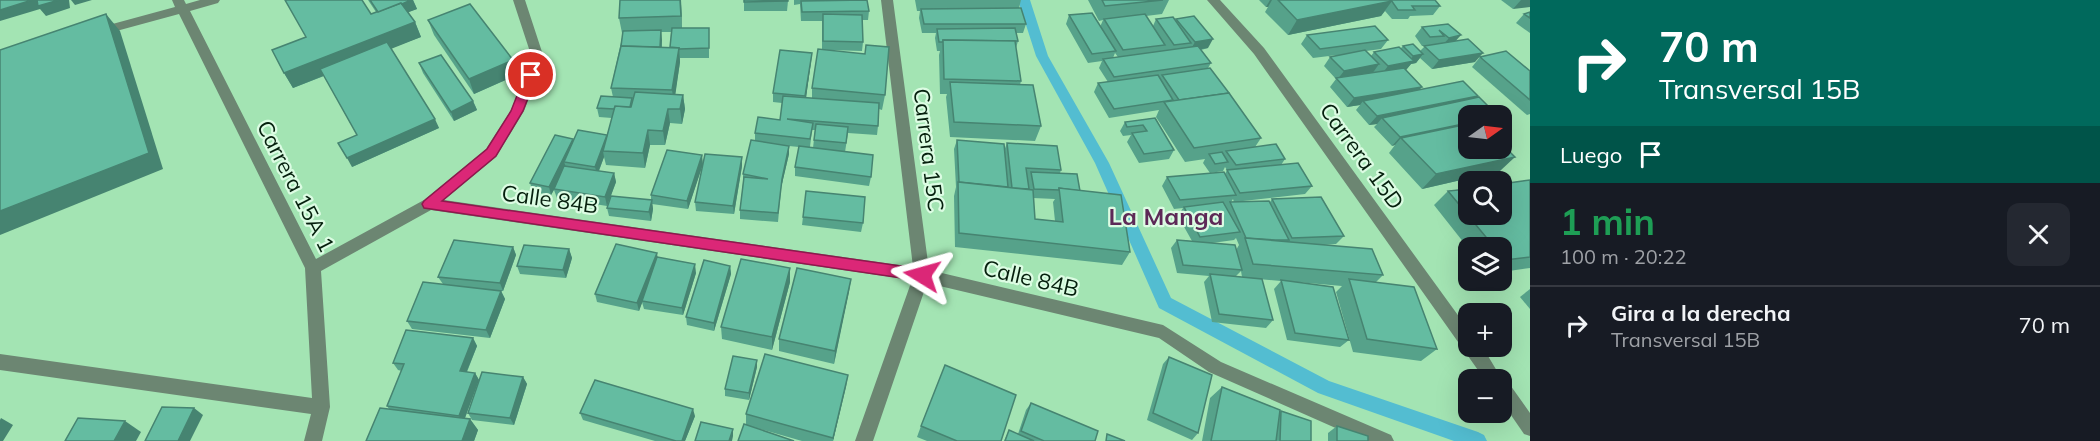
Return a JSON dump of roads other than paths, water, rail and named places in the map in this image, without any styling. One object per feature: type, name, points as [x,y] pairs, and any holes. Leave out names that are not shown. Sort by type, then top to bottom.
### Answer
[{"type":"street","points":[[91,34],[179,4],[214,0]]},
{"type":"street","points":[[313,268],[429,204],[491,153],[517,111],[538,58],[519,0]]},
{"type":"street","name":"Carrera 15C","points":[[864,441],[922,275],[887,0]]},
{"type":"street","name":"Carrera 15D","points":[[1213,0],[1259,51],[1458,328]]},
{"type":"street","name":"Carrera 15A 1","points":[[179,4],[313,268],[321,407],[313,441]]},
{"type":"street","name":"Calle 84B","points":[[429,204],[922,275],[1163,332],[1215,367],[1385,441]]},
{"type":"street","points":[[0,362],[321,407]]},
{"type":"street","points":[[1512,402],[1530,428]]},
{"type":"waterway","points":[[1024,0],[1042,56],[1102,163],[1165,303],[1324,387],[1478,441]]},
{"type":"district","name":"La Manga","points":[[1166,217]]}]
